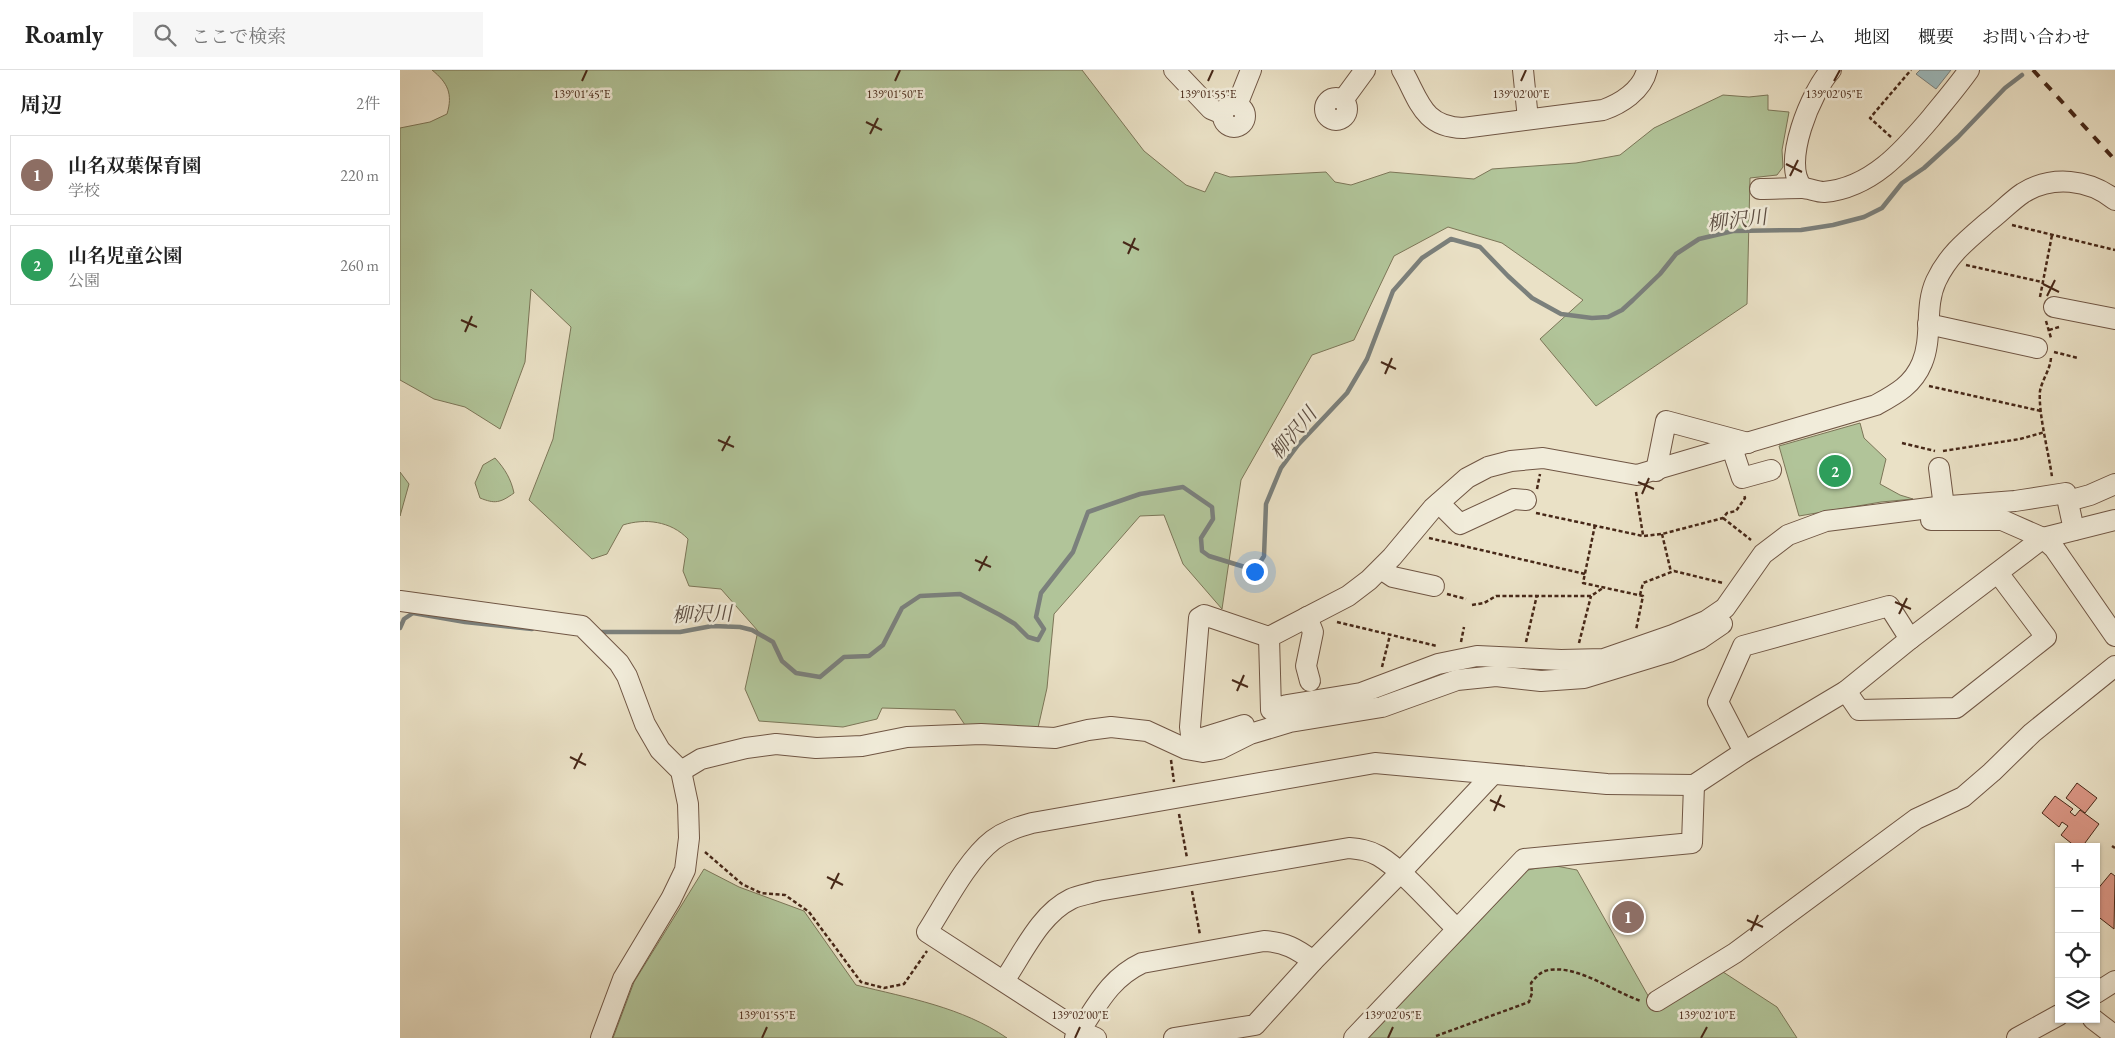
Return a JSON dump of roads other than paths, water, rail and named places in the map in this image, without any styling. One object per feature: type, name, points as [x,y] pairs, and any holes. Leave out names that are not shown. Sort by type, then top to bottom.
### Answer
[{"type":"street","points":[[1174,70],[1211,109],[1230,110],[1251,70]]},
{"type":"street","points":[[1343,100],[1365,70]]},
{"type":"street","points":[[1402,70],[1420,108],[1441,124],[1462,128],[1603,110],[1619,104],[1636,90],[1647,70]]},
{"type":"street","points":[[1523,70],[1528,119]]},
{"type":"street","points":[[1803,188],[1798,180],[1796,160],[1800,133],[1810,102],[1824,77],[1831,70]]},
{"type":"street","points":[[1760,188],[1803,188],[1815,192],[1831,190],[1851,185],[1881,170],[1905,149],[1963,78],[1978,70]]},
{"type":"street","points":[[2074,530],[2066,493],[2015,501],[1944,507],[1788,535],[1764,554],[1725,608],[1706,621],[1604,659],[1561,660],[1477,656],[1438,664],[1361,693],[1287,705],[1271,710],[1266,716],[1217,735],[1199,739],[1191,734],[1199,618],[1204,615],[1269,637],[1348,596],[1381,569],[1439,503],[1467,478],[1488,467],[1511,460],[1543,458],[1637,475],[1656,471],[1876,405],[1895,395],[1911,382],[1923,362],[1927,342],[1930,300],[1935,282],[1944,265],[1958,248],[2023,194],[2041,184],[2059,181],[2077,182],[2097,189],[2115,200]]},
{"type":"street","points":[[2054,307],[2115,319]]},
{"type":"street","points":[[1928,324],[2044,350]]},
{"type":"street","points":[[1656,471],[1666,421],[1740,446]]},
{"type":"street","points":[[1740,446],[1742,478],[1771,470]]},
{"type":"street","points":[[1939,468],[1944,507]]},
{"type":"street","points":[[2068,501],[2090,495],[2115,484]]},
{"type":"street","points":[[1439,503],[1460,524],[1514,499],[1531,503]]},
{"type":"street","points":[[681,771],[701,759],[746,748],[776,744],[816,748],[862,746],[907,737],[981,734],[1055,738],[1088,730],[1112,727],[1147,731],[1186,749],[1203,752],[1220,749],[1250,734],[1290,722],[1382,707],[1457,680],[1496,676],[1541,681],[1584,678],[1631,665],[1700,639],[1741,610],[1764,570],[1782,552],[1824,528],[1936,520],[2002,520],[2043,538],[2054,548],[2115,636]]},
{"type":"street","points":[[1313,961],[1292,946],[1274,941],[1264,941],[1142,963],[1126,970],[1107,989],[1084,1036],[1004,981],[927,932],[975,858],[993,840],[1010,830],[1032,823],[1375,763],[1410,764],[1493,774],[1607,784],[1694,785],[1744,752],[1846,691],[1910,639],[2043,538],[2115,520]]},
{"type":"street","points":[[1381,569],[1394,577],[1434,586]]},
{"type":"street","points":[[1846,691],[1858,710],[1956,708],[2046,637],[1998,573]]},
{"type":"street","points":[[400,601],[590,633],[619,663],[628,676],[645,724],[660,750],[681,771],[688,804],[689,838],[685,870],[671,899],[623,979],[601,1038]]},
{"type":"street","points":[[1744,752],[1718,702],[1743,646],[1889,606],[1910,639]]},
{"type":"street","points":[[1307,617],[1313,632],[1306,666],[1310,681]]},
{"type":"street","points":[[1269,637],[1271,710]]},
{"type":"street","points":[[1657,1000],[1734,953],[1916,819],[1963,796],[1992,772],[2032,733],[2115,666]]},
{"type":"street","points":[[1174,1038],[1258,1031],[1313,961],[1400,873],[1493,774]]},
{"type":"street","points":[[1354,1038],[1524,859],[1692,843],[1694,785]]},
{"type":"street","points":[[1004,981],[1045,920],[1057,908],[1070,900],[1098,891],[1349,848],[1363,849],[1378,856],[1400,873],[1457,929]]},
{"type":"street","points":[[2100,990],[2115,981]]},
{"type":"street","points":[[2017,1038],[2055,1017]]},
{"type":"street","points":[[2098,1023],[2115,1036]]},
{"type":"water","points":[[1920,70],[1951,70],[1936,89],[1916,74]]},
{"type":"waterway","name":"柳沢川","points":[[597,632],[680,632],[712,626],[740,627],[752,630],[773,642],[782,661],[796,673],[820,677],[844,657],[869,656],[883,645],[902,608],[920,596],[960,594],[1015,624],[1028,637],[1038,640],[1044,629],[1036,617],[1041,593],[1073,552],[1088,512],[1140,494],[1183,487],[1212,507],[1213,519],[1201,538],[1202,551],[1209,556],[1248,568],[1259,564],[1264,556],[1266,504],[1281,468],[1298,445],[1347,393],[1367,359],[1393,291],[1422,258],[1451,239],[1480,247],[1532,298],[1561,314],[1592,318],[1608,317],[1622,310],[1660,274],[1676,254],[1699,239],[1733,231],[1801,230],[1833,225],[1864,217],[1882,208],[1902,183],[1924,168],[1958,137],[2005,88],[2022,75]]},
{"type":"waterway","name":"柳沢川","points":[[400,628],[404,619],[413,613],[465,622],[532,629]]},
{"type":"railway","points":[[2033,70],[2115,160]]},
{"type":"place","name":"山名児童公園","points":[[1835,471]]},
{"type":"place","name":"山名双葉保育園","points":[[1628,917]]}]
